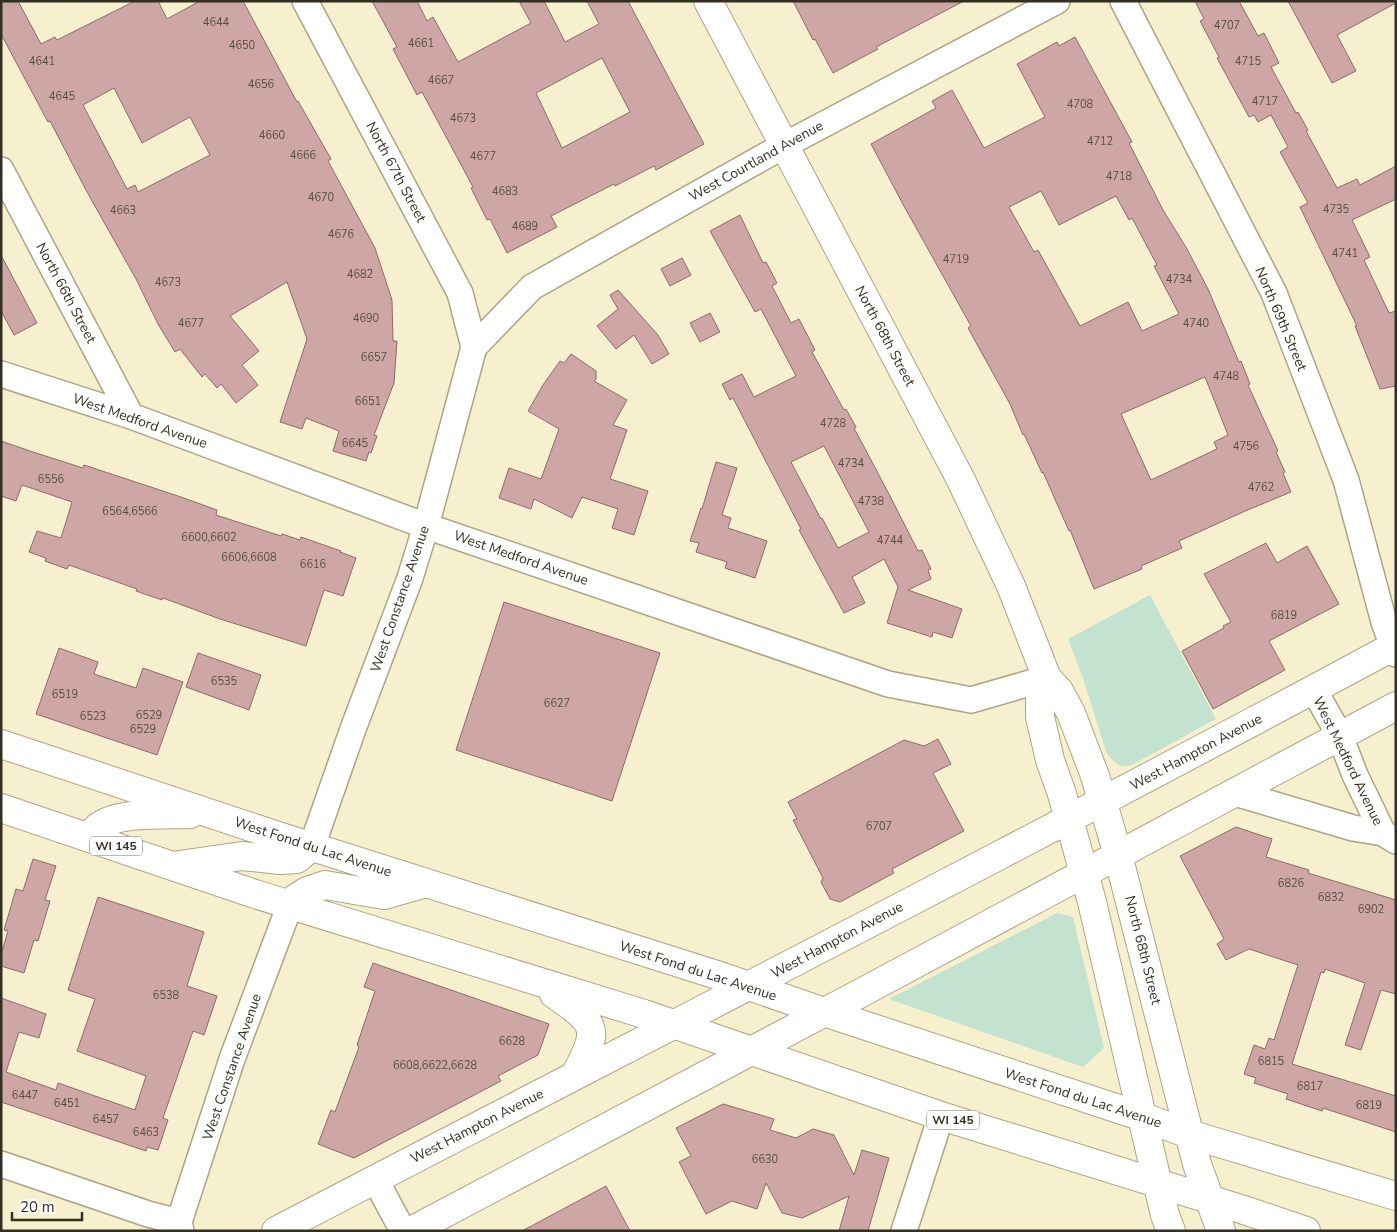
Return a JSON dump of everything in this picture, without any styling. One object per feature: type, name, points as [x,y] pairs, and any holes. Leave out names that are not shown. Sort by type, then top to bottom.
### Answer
[{"type":"main road","name":"North 68th Street","points":[[708,1],[961,480],[1011,586],[1047,678],[1059,691],[1071,713],[1095,776],[1118,855],[1189,1134],[1208,1198],[1221,1231]]},
{"type":"main road","name":"West Hampton Avenue","points":[[276,1231],[1395,649]]},
{"type":"main road","points":[[1047,678],[1040,699],[1040,717],[1050,760],[1092,902],[1170,1231]]},
{"type":"main road","points":[[411,1231],[1396,706]]},
{"type":"main road","name":"West Fond du Lac Avenue","points":[[1,744],[209,814],[718,975],[1189,1134],[1396,1196]]},
{"type":"main road","name":"WI 145","points":[[1,808],[290,905],[644,1014],[941,1116],[1208,1198],[1306,1231]]},
{"type":"main road","points":[[91,838],[95,829],[110,820],[134,816],[209,814]]},
{"type":"main road","points":[[175,866],[242,856],[280,860],[297,859],[312,846]]},
{"type":"main road","points":[[290,905],[296,898],[307,891],[325,886],[384,895],[426,883]]},
{"type":"main road","points":[[534,980],[580,1012],[590,1024],[591,1041],[588,1051],[575,1075]]},
{"type":"street","name":"North 67th Street","points":[[305,1],[460,293],[474,347]]},
{"type":"street","name":"West Courtland Avenue","points":[[474,347],[532,287],[783,146],[1057,1]]},
{"type":"street","name":"North 69th Street","points":[[1123,1],[1274,293],[1346,480],[1395,649]]},
{"type":"street","name":"North 66th Street","points":[[1,170],[131,416]]},
{"type":"street","name":"West Constance Avenue","points":[[312,846],[353,729],[410,578],[426,526],[474,347]]},
{"type":"street","name":"West Medford Avenue","points":[[1,374],[131,416],[426,526],[888,684],[971,700],[1047,678]]},
{"type":"street","name":"West Medford Avenue","points":[[1314,690],[1340,736],[1355,775],[1389,837]]},
{"type":"street","name":"West Medford Avenue","points":[[1235,793],[1389,837]]},
{"type":"street","name":"West Constance Avenue","points":[[180,1226],[232,1059],[290,905]]},
{"type":"street","points":[[904,1231],[941,1116]]},
{"type":"street","points":[[1,1164],[180,1226]]},
{"type":"street","points":[[375,1179],[403,1231]]},
{"type":"green space","points":[[1150,595],[1216,719],[1132,765],[1123,766],[1116,764],[1106,751],[1082,675],[1068,639]]},
{"type":"green space","points":[[1057,913],[1073,917],[1104,1048],[1083,1067],[889,999]]},
{"type":"building","points":[[1,1],[18,1],[41,44],[55,37],[57,40],[135,1],[158,1],[167,19],[200,1],[243,1],[297,102],[331,159],[328,161],[375,248],[392,300],[393,341],[397,341],[394,383],[374,435],[377,436],[371,453],[369,452],[366,461],[333,451],[339,431],[306,418],[302,429],[280,422],[307,339],[287,282],[230,316],[259,351],[242,365],[258,385],[236,403],[221,384],[217,388],[205,374],[202,377],[180,349],[175,352],[1,34]],"holes":[[[114,88],[142,143],[190,117],[210,155],[138,192],[135,185],[127,189],[83,105]]]},
{"type":"building","points":[[372,1],[417,1],[427,21],[433,17],[458,62],[531,23],[519,1],[544,1],[565,42],[599,24],[587,1],[628,1],[704,144],[656,170],[654,166],[551,216],[557,227],[507,253],[490,219],[487,220],[471,188],[473,187],[422,92],[417,95],[393,49],[397,47]],"holes":[[[602,58],[630,112],[562,148],[536,93]]]},
{"type":"building","points":[[793,1],[964,1],[876,47],[878,49],[833,73]]},
{"type":"building","points":[[1195,1],[1239,1],[1258,36],[1264,33],[1279,63],[1271,67],[1296,113],[1298,112],[1308,130],[1306,131],[1337,188],[1357,179],[1360,185],[1396,166],[1396,199],[1352,220],[1370,257],[1364,260],[1389,313],[1396,311],[1396,386],[1380,389],[1355,326],[1357,326],[1300,207],[1308,203],[1280,152],[1288,147],[1271,115],[1258,122],[1254,115],[1249,117],[1217,58],[1219,57],[1200,21],[1204,19]]},
{"type":"building","points":[[1288,1],[1396,1],[1396,3],[1337,35],[1356,71],[1332,83]]},
{"type":"building","points":[[1075,37],[1132,142],[1129,143],[1163,210],[1187,249],[1208,289],[1239,362],[1241,361],[1250,384],[1248,385],[1278,451],[1276,452],[1291,492],[1179,541],[1182,548],[1141,566],[1142,569],[1094,589],[1070,530],[1043,472],[1023,435],[1010,404],[968,328],[971,326],[871,144],[936,108],[932,101],[952,90],[984,148],[1045,117],[1017,64],[1057,42],[1059,46]],"holes":[[[1041,191],[1059,225],[1116,196],[1129,220],[1132,218],[1157,265],[1154,266],[1179,314],[1142,331],[1128,302],[1080,326],[1038,250],[1034,252],[1009,207]],[[1205,377],[1228,435],[1214,442],[1217,449],[1151,480],[1121,414]]]},
{"type":"building","points":[[740,215],[763,263],[766,262],[777,283],[772,286],[791,323],[799,319],[815,350],[812,352],[844,410],[846,409],[856,427],[854,428],[918,551],[922,550],[931,569],[928,570],[931,579],[908,590],[962,609],[952,638],[933,632],[932,637],[887,623],[898,587],[884,559],[852,577],[865,603],[844,613],[799,530],[801,529],[733,398],[730,400],[722,384],[742,374],[754,397],[796,376],[761,309],[755,312],[710,231]],"holes":[[[824,446],[869,532],[838,548],[791,462]]]},
{"type":"building","points":[[1,255],[37,323],[14,335],[1,311]]},
{"type":"building","points":[[682,258],[691,275],[670,286],[661,269]]},
{"type":"building","points":[[618,290],[658,335],[669,354],[652,364],[634,335],[616,349],[597,326],[618,309],[610,295]]},
{"type":"building","points":[[710,313],[720,332],[700,342],[690,323]]},
{"type":"building","points":[[571,354],[596,371],[596,379],[594,381],[627,400],[613,425],[627,430],[610,479],[648,491],[634,535],[612,528],[618,509],[582,497],[572,518],[534,499],[531,509],[499,498],[509,468],[541,479],[559,429],[528,411],[560,361],[564,363]]},
{"type":"building","points":[[1,441],[83,468],[84,465],[178,496],[217,510],[216,515],[281,536],[282,534],[300,540],[301,537],[341,551],[356,558],[343,596],[324,590],[306,646],[220,619],[163,598],[162,600],[69,565],[67,569],[45,561],[46,558],[29,552],[37,531],[61,538],[72,502],[22,485],[16,501],[1,496]]},
{"type":"building","points":[[716,462],[737,468],[722,515],[731,518],[728,528],[767,541],[755,578],[725,568],[727,562],[696,552],[699,543],[690,541]]},
{"type":"building","points":[[1266,543],[1277,563],[1307,546],[1339,604],[1269,641],[1285,670],[1213,709],[1182,651],[1224,628],[1223,626],[1231,622],[1204,574]]},
{"type":"building","points":[[504,602],[660,653],[612,801],[456,750]]},
{"type":"building","points":[[59,648],[98,662],[94,674],[136,688],[143,668],[183,682],[157,755],[36,714]]},
{"type":"building","points":[[198,653],[261,675],[249,710],[186,687]]},
{"type":"building","points":[[938,739],[951,764],[933,773],[964,831],[892,869],[894,873],[840,902],[830,899],[821,882],[823,878],[793,820],[797,819],[788,802],[904,740],[924,746]]},
{"type":"building","points":[[1236,827],[1272,839],[1266,857],[1309,870],[1308,873],[1396,900],[1396,994],[1381,990],[1361,1050],[1345,1045],[1365,983],[1325,969],[1324,973],[1321,972],[1292,1064],[1396,1096],[1396,1132],[1323,1108],[1322,1111],[1286,1099],[1288,1094],[1254,1083],[1256,1078],[1244,1074],[1254,1045],[1265,1049],[1269,1038],[1274,1040],[1298,965],[1249,949],[1226,960],[1217,944],[1224,939],[1180,856]]},
{"type":"building","points":[[33,859],[56,866],[45,900],[50,901],[38,941],[34,940],[24,973],[1,966],[1,955],[8,931],[4,930],[16,889],[23,891]]},
{"type":"building","points":[[98,897],[204,932],[187,986],[217,996],[204,1035],[193,1031],[163,1118],[168,1120],[158,1150],[147,1147],[146,1151],[1,1102],[1,998],[46,1014],[39,1038],[19,1032],[6,1072],[56,1090],[58,1083],[135,1110],[146,1076],[77,1051],[95,999],[68,990]]},
{"type":"building","points":[[373,963],[549,1024],[538,1055],[498,1076],[501,1081],[354,1158],[318,1144],[331,1110],[335,1112],[359,1047],[357,1045],[375,991],[364,987]]},
{"type":"building","points":[[723,1104],[774,1119],[770,1130],[796,1138],[813,1129],[834,1135],[854,1175],[862,1150],[889,1158],[868,1231],[839,1231],[849,1196],[802,1218],[782,1213],[766,1183],[757,1209],[732,1201],[706,1214],[679,1162],[691,1156],[676,1128]]},
{"type":"building","points":[[606,1186],[630,1231],[522,1231]]}]
